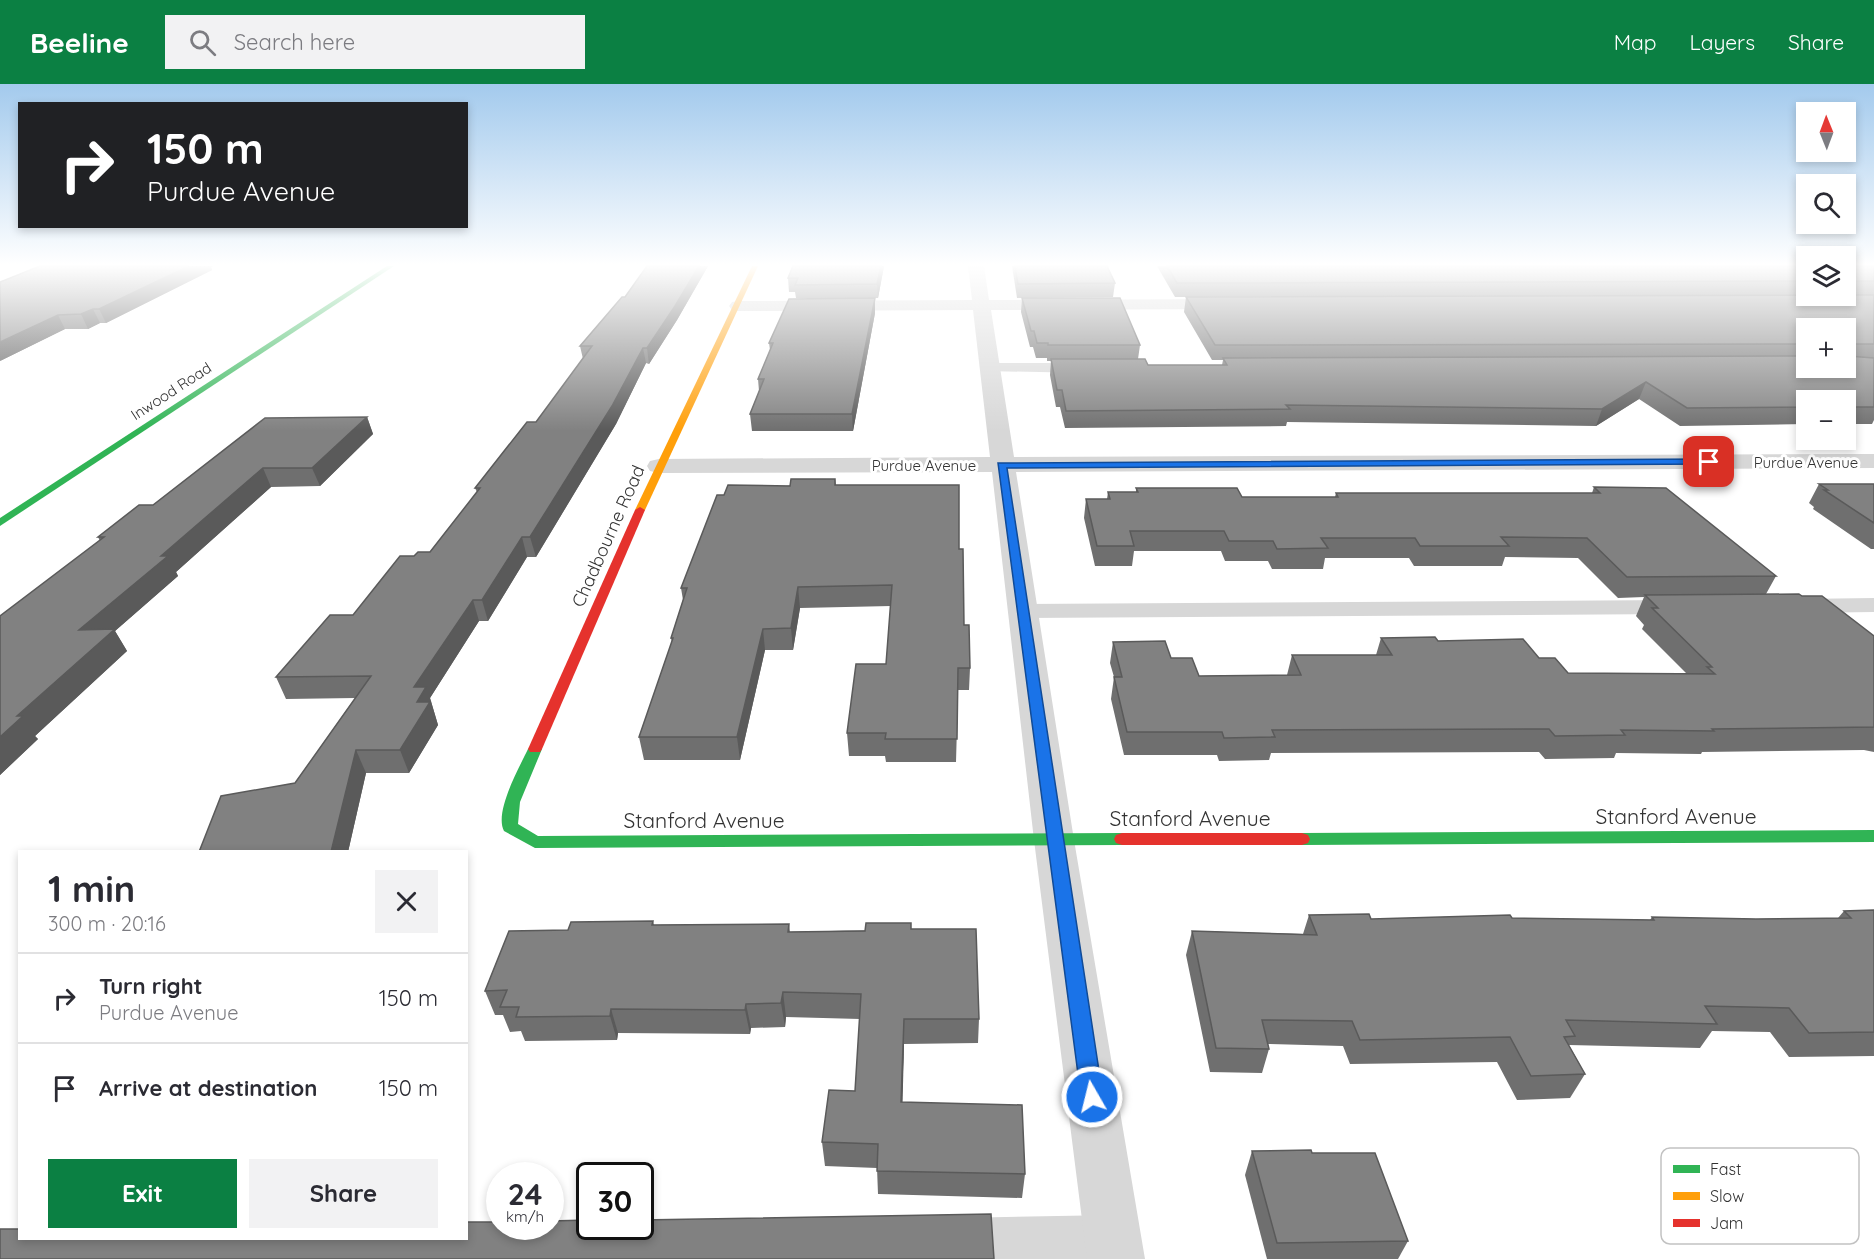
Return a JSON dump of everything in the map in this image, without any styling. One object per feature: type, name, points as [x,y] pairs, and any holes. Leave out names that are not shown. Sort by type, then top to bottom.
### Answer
[{"type":"street","name":"Inwood Road","points":[[26,489],[288,321]]},
{"type":"street","name":"Inwood Road","points":[[0,523],[301,321]]},
{"type":"street","name":"Chadbourne Road","points":[[510,827],[512,802],[658,466],[731,321]]},
{"type":"street","points":[[983,321],[1054,840],[1115,1248]]},
{"type":"street","name":"Purdue Avenue","points":[[658,466],[1874,461]]},
{"type":"street","name":"Stanford Avenue","points":[[510,827],[535,842],[1874,836]]},
{"type":"lane","points":[[990,368],[1096,368]]},
{"type":"lane","points":[[1778,606],[1874,605]]},
{"type":"lane","points":[[1023,610],[1694,606]]},
{"type":"lane","points":[[921,1240],[1115,1248]]},
{"type":"building","points":[[0,321],[45,321],[0,342]]},
{"type":"building","points":[[602,321],[665,321],[647,348],[643,348],[612,406],[530,537],[522,537],[482,600],[473,600],[414,687],[426,687],[417,702],[430,702],[400,750],[356,750],[331,850],[200,850],[221,796],[295,783],[371,676],[276,677],[330,615],[353,615],[400,556],[414,556],[418,552],[430,552],[480,488],[475,488],[527,422],[536,422],[592,346],[580,346]]},
{"type":"building","points":[[779,321],[870,321],[852,414],[750,414],[764,379],[758,379],[773,343],[769,343]]},
{"type":"building","points":[[1028,321],[1130,321],[1140,345],[1048,345],[1048,343],[1037,343],[1034,331],[1031,331]]},
{"type":"building","points":[[1200,321],[1796,321],[1796,344],[1215,345]]},
{"type":"building","points":[[1856,321],[1874,321],[1874,344],[1856,344]]},
{"type":"building","points":[[1796,356],[1796,378],[1856,378],[1856,357],[1874,358],[1874,407],[1856,407],[1856,390],[1796,390],[1796,407],[1687,408],[1646,382],[1602,409],[1286,405],[1290,409],[1066,411],[1062,390],[1057,390],[1051,359],[1145,359],[1148,365],[1227,365],[1223,358]]},
{"type":"building","points":[[367,417],[312,468],[263,468],[161,556],[168,556],[79,630],[115,629],[17,716],[23,716],[0,737],[0,616],[104,537],[98,537],[139,505],[153,505],[265,418]]},
{"type":"building","points":[[791,479],[835,479],[835,485],[959,485],[959,549],[963,549],[964,625],[969,625],[970,668],[958,668],[957,739],[885,739],[886,733],[847,733],[856,664],[886,664],[892,585],[798,587],[791,628],[763,629],[737,737],[639,737],[673,638],[671,638],[687,588],[681,588],[717,495],[724,495],[728,485],[790,486]]},
{"type":"building","points":[[1819,484],[1874,484],[1874,523],[1824,490],[1828,490]]},
{"type":"building","points":[[1594,487],[1666,488],[1776,576],[1627,577],[1587,538],[1501,537],[1509,546],[1420,546],[1415,538],[1321,538],[1328,548],[1277,549],[1273,541],[1229,541],[1224,531],[1130,531],[1134,546],[1097,546],[1086,499],[1110,499],[1108,492],[1138,492],[1136,488],[1237,488],[1242,497],[1338,497],[1336,493],[1600,493]]},
{"type":"building","points":[[1799,594],[1822,596],[1874,636],[1874,727],[1712,729],[1714,731],[1621,730],[1625,735],[1555,736],[1549,729],[1272,730],[1275,737],[1224,738],[1222,732],[1127,732],[1114,677],[1122,677],[1113,642],[1165,641],[1171,658],[1192,658],[1199,676],[1301,675],[1292,655],[1392,655],[1381,638],[1435,637],[1438,641],[1523,639],[1539,658],[1555,658],[1568,673],[1715,674],[1707,667],[1712,667],[1652,608],[1658,608],[1645,595]]},
{"type":"building","points":[[1874,910],[1874,1032],[1809,1033],[1789,1008],[1705,1006],[1717,1024],[1566,1020],[1575,1036],[1564,1037],[1585,1074],[1531,1076],[1510,1037],[1360,1040],[1352,1021],[1262,1020],[1269,1049],[1216,1048],[1192,931],[1317,935],[1309,915],[1369,914],[1371,919],[1510,915],[1512,918],[1654,920],[1652,917],[1851,918],[1844,911]]},
{"type":"building","points":[[653,921],[652,925],[789,924],[788,932],[865,931],[866,923],[911,923],[911,929],[976,929],[979,1019],[904,1019],[901,1102],[1022,1105],[1025,1174],[877,1171],[878,1144],[822,1142],[829,1090],[855,1091],[861,994],[783,992],[781,1003],[746,1004],[745,1010],[611,1009],[610,1016],[516,1017],[519,1007],[500,1007],[507,990],[485,991],[509,931],[568,930],[571,922]]},
{"type":"building","points":[[1311,1150],[1312,1153],[1375,1153],[1408,1241],[1277,1243],[1252,1151]]},
{"type":"building","points":[[991,1214],[994,1259],[0,1259],[0,1229],[18,1229],[18,1240],[468,1240],[468,1222],[486,1222],[486,1240],[564,1240],[564,1221],[576,1220],[576,1240],[654,1240],[654,1220]]},
{"type":"traffic: fast","points":[[0,523],[308,321]]},
{"type":"traffic: fast","points":[[535,749],[512,802],[510,827],[535,842],[1122,839]]},
{"type":"traffic: fast","points":[[1302,839],[1874,836]]},
{"type":"traffic: slow","points":[[640,510],[729,321]]},
{"type":"traffic: jam","points":[[535,749],[640,510]]},
{"type":"traffic: jam","points":[[1122,839],[1302,839]]},
{"type":"route","points":[[1092,1097],[1002,465],[1709,462]]}]
